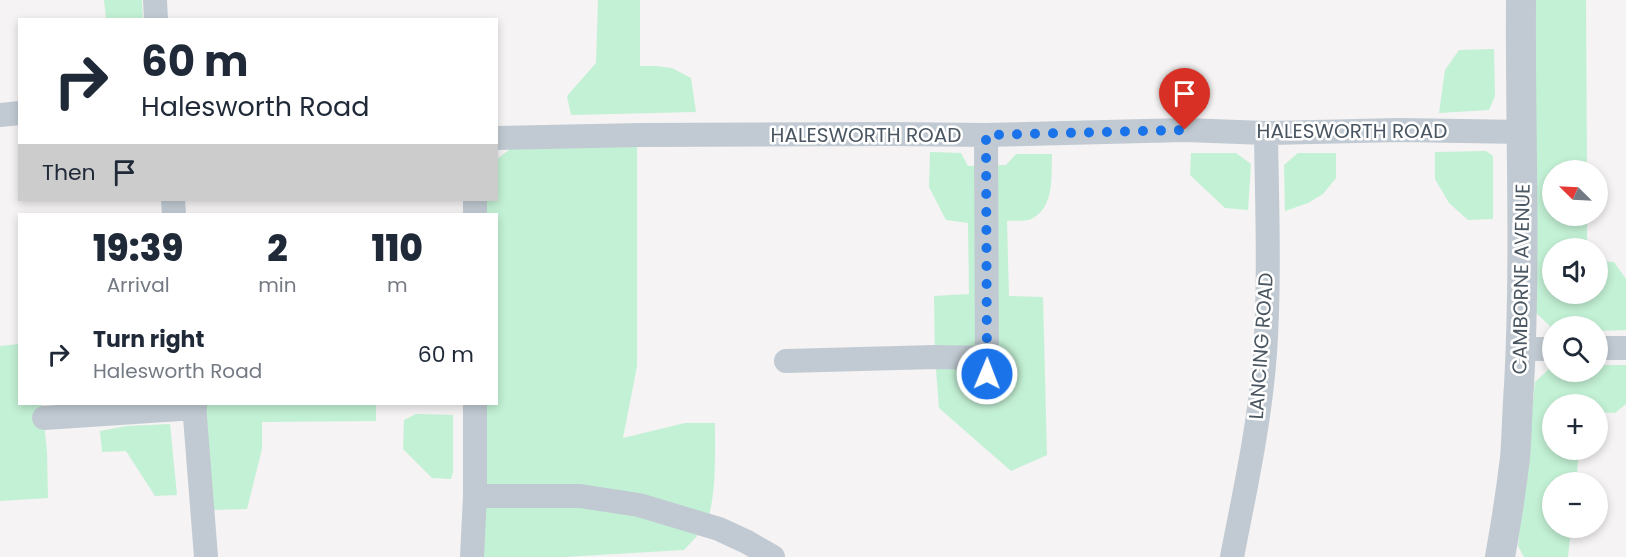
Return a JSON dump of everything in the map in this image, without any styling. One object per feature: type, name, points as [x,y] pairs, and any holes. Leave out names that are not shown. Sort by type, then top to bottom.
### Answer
[{"type":"street","points":[[155,0],[156,18]]},
{"type":"street","name":"CAMBORNE AVENUE","points":[[1500,557],[1515,457],[1521,349],[1523,132],[1521,0]]},
{"type":"street","points":[[0,115],[18,113]]},
{"type":"street","name":"HALESWORTH ROAD","points":[[498,138],[641,135],[986,135],[1185,130],[1266,133],[1400,130],[1523,132]]},
{"type":"street","name":"LANCING ROAD","points":[[1232,557],[1246,487],[1265,354],[1266,133]]},
{"type":"street","points":[[786,361],[935,357],[987,366],[986,135]]},
{"type":"street","points":[[1608,348],[1626,348]]},
{"type":"street","points":[[1521,349],[1542,349]]},
{"type":"street","points":[[472,557],[475,405]]},
{"type":"street","points":[[44,418],[194,406],[206,557]]},
{"type":"street","points":[[475,496],[580,496],[639,505],[719,529],[773,557]]},
{"type":"green space","points":[[104,0],[142,0],[143,18],[106,18]]},
{"type":"green space","points":[[598,0],[640,0],[640,66],[672,68],[691,78],[696,112],[571,115],[567,96],[596,63]]},
{"type":"green space","points":[[1534,0],[1586,0],[1587,160],[1542,160],[1542,226],[1587,226],[1587,238],[1542,238],[1542,304],[1608,304],[1608,262],[1614,262],[1626,279],[1626,330],[1608,331],[1608,316],[1542,316],[1542,319],[1536,313]]},
{"type":"green space","points":[[1494,49],[1495,96],[1489,110],[1439,113],[1445,70],[1459,50]]},
{"type":"green space","points":[[637,143],[637,366],[623,438],[685,423],[715,423],[712,503],[705,525],[684,550],[564,557],[482,557],[482,405],[498,405],[498,213],[482,213],[482,201],[498,201],[498,158],[513,147]]},
{"type":"green space","points":[[1486,151],[1493,156],[1493,219],[1468,220],[1449,203],[1435,179],[1435,152]]},
{"type":"green space","points":[[930,152],[961,153],[968,166],[1006,165],[1016,154],[1052,154],[1050,191],[1044,207],[1031,219],[1007,221],[1009,296],[1043,297],[1047,455],[1011,471],[939,408],[934,296],[969,294],[968,223],[946,220],[929,187]]},
{"type":"green space","points":[[1191,153],[1236,153],[1251,164],[1248,210],[1225,208],[1190,175]]},
{"type":"green space","points":[[1298,153],[1336,153],[1336,178],[1323,194],[1308,203],[1285,211],[1284,165]]},
{"type":"green space","points":[[18,344],[18,405],[42,405],[47,452],[48,498],[0,501],[0,346]]},
{"type":"green space","points":[[1608,365],[1626,365],[1626,404],[1615,413],[1608,413],[1608,394],[1542,394],[1542,460],[1578,460],[1577,472],[1542,472],[1542,538],[1570,538],[1568,557],[1524,557],[1518,546],[1535,382],[1542,375],[1542,382],[1608,382]]},
{"type":"green space","points":[[204,405],[376,405],[376,421],[262,422],[262,449],[247,509],[213,510]]},
{"type":"green space","points":[[416,414],[453,415],[451,479],[432,478],[403,449],[404,420]]},
{"type":"green space","points":[[170,424],[177,495],[155,496],[126,451],[102,452],[100,431],[127,426]]},
{"type":"route","points":[[987,374],[986,135],[1185,130]]}]
